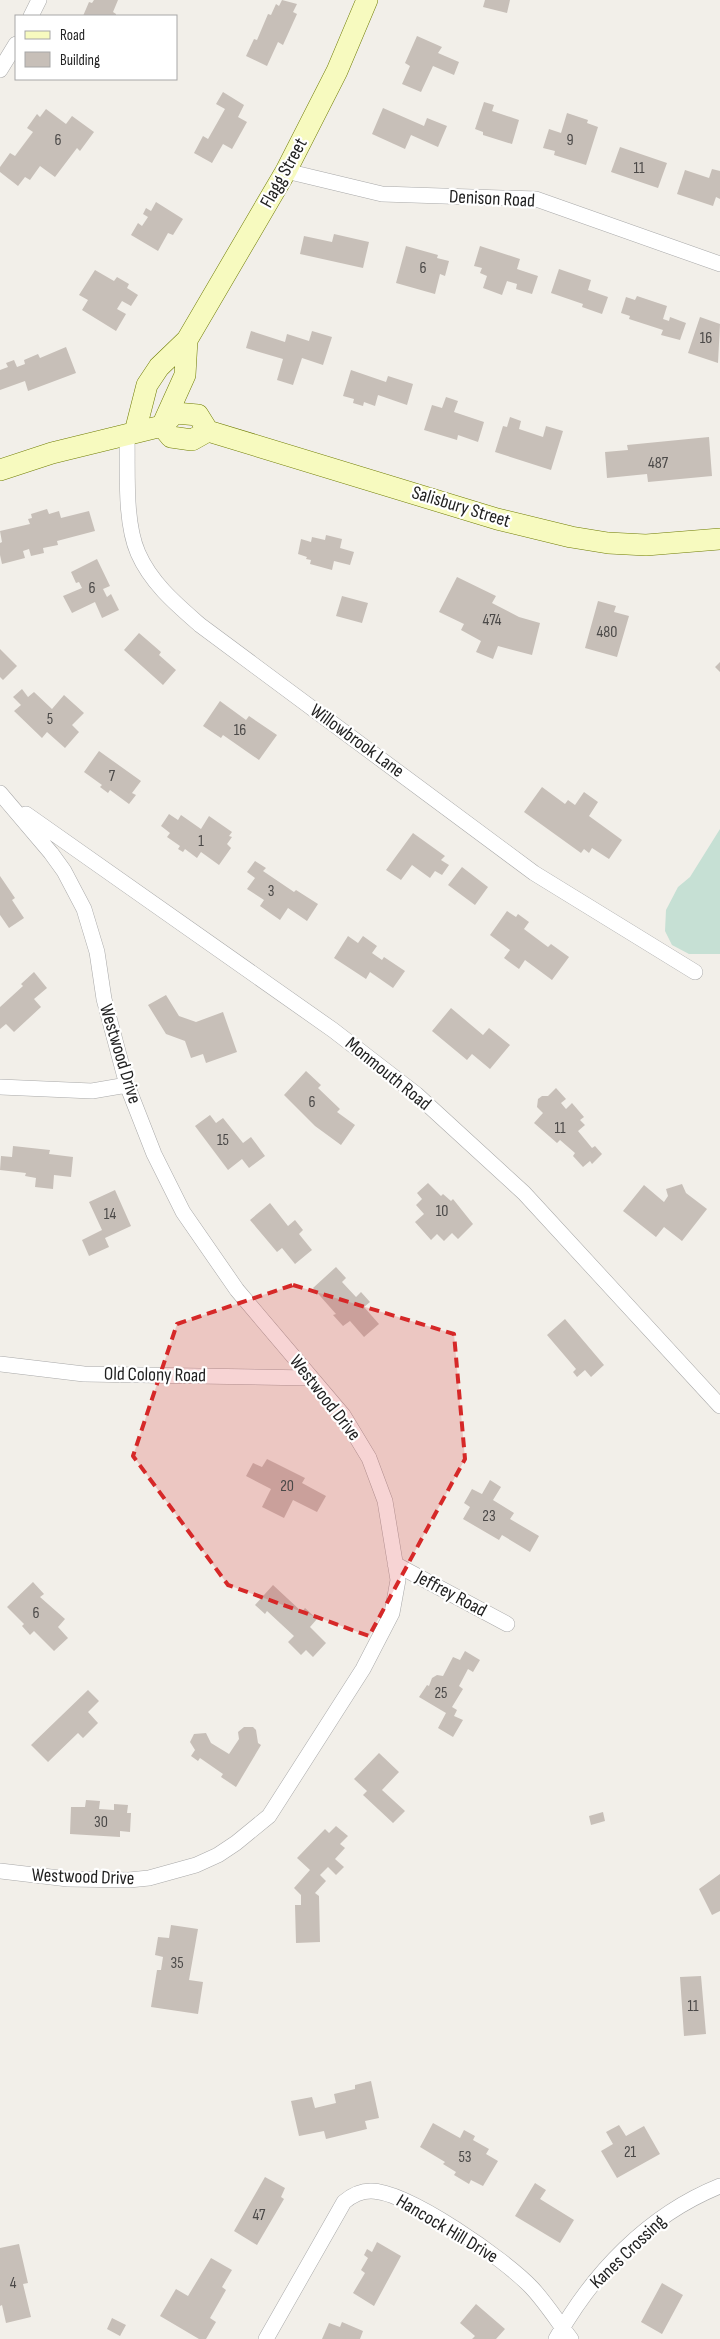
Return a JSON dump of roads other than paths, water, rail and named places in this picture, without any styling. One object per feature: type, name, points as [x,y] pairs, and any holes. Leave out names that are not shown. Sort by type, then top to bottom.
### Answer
[{"type":"main road","name":"Flagg Street","points":[[131,434],[148,385],[158,367],[187,340],[286,172],[337,71],[367,0]]},
{"type":"main road","name":"Flagg Street","points":[[162,426],[185,375],[187,340]]},
{"type":"main road","name":"Salisbury Street","points":[[0,470],[52,454],[162,426],[175,412],[198,415],[208,431],[497,519],[571,538],[608,543],[646,545],[720,539]]},
{"type":"street","points":[[32,15],[39,0]]},
{"type":"street","points":[[0,70],[15,46]]},
{"type":"street","name":"Denison Road","points":[[286,172],[382,194],[536,199],[720,264]]},
{"type":"street","name":"Willowbrook Lane","points":[[131,434],[130,512],[137,551],[154,579],[178,606],[200,625],[534,872],[695,972]]},
{"type":"street","name":"Westwood Drive","points":[[0,1871],[68,1879],[129,1880],[149,1878],[196,1866],[236,1843],[268,1816],[363,1669],[392,1614],[398,1580],[385,1501],[369,1458],[343,1415],[237,1290],[182,1212],[154,1154],[127,1085],[104,1000],[97,952],[84,909],[75,889],[51,853],[3,797]]},
{"type":"street","name":"Monmouth Road","points":[[3,797],[333,1030],[416,1094],[524,1192],[720,1406]]},
{"type":"street","points":[[0,1087],[92,1091],[127,1085]]},
{"type":"street","name":"Old Colony Road","points":[[0,1364],[84,1374],[310,1378]]},
{"type":"street","name":"Jeffrey Road","points":[[395,1564],[508,1624]]},
{"type":"street","name":"Kanes Crossing","points":[[563,2335],[586,2292],[639,2236],[678,2206],[720,2186]]},
{"type":"street","name":"Hancock Hill Drive","points":[[266,2339],[344,2202],[355,2194],[371,2190],[390,2195],[426,2212],[497,2258],[532,2288],[563,2335]]}]
